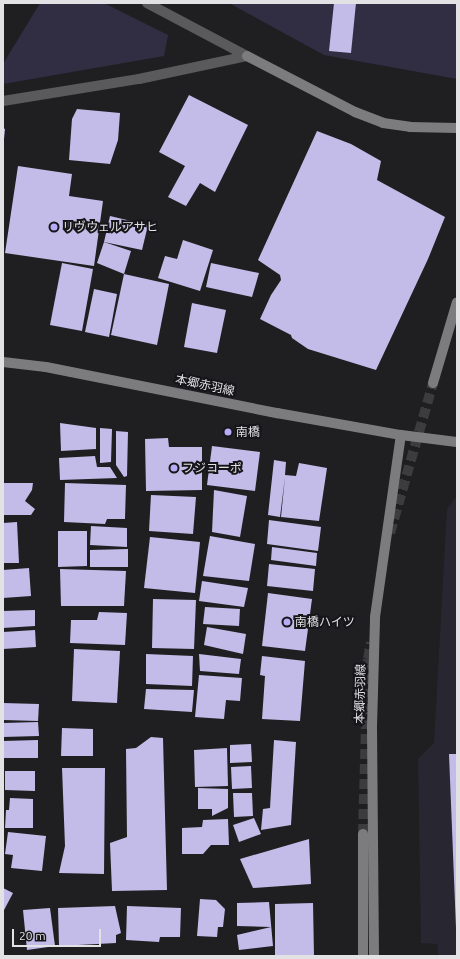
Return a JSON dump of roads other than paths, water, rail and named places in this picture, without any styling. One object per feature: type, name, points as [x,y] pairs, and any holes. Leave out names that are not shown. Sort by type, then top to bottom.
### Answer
[{"type":"main road","points":[[247,56],[355,112],[384,123],[410,127],[457,128]]},
{"type":"main road","points":[[433,384],[457,302]]},
{"type":"main road","name":"本郷赤羽線","points":[[3,362],[54,369],[401,435],[457,442]]},
{"type":"main road","name":"本郷赤羽線","points":[[374,956],[372,726],[376,617],[401,435]]},
{"type":"main road","points":[[363,834],[363,956]]},
{"type":"street","points":[[147,3],[247,56]]},
{"type":"street","points":[[3,101],[139,79],[247,56]]},
{"type":"tunnel","points":[[390,533],[433,383]]},
{"type":"tunnel","points":[[363,834],[368,659],[371,642]]},
{"type":"place","name":"リヴウェルアサヒ","points":[[54,227]]},
{"type":"place","name":"南橋","points":[[228,432]]},
{"type":"place","name":"フジコーポ","points":[[174,468]]},
{"type":"place","name":"南橋ハイツ","points":[[287,622]]}]
